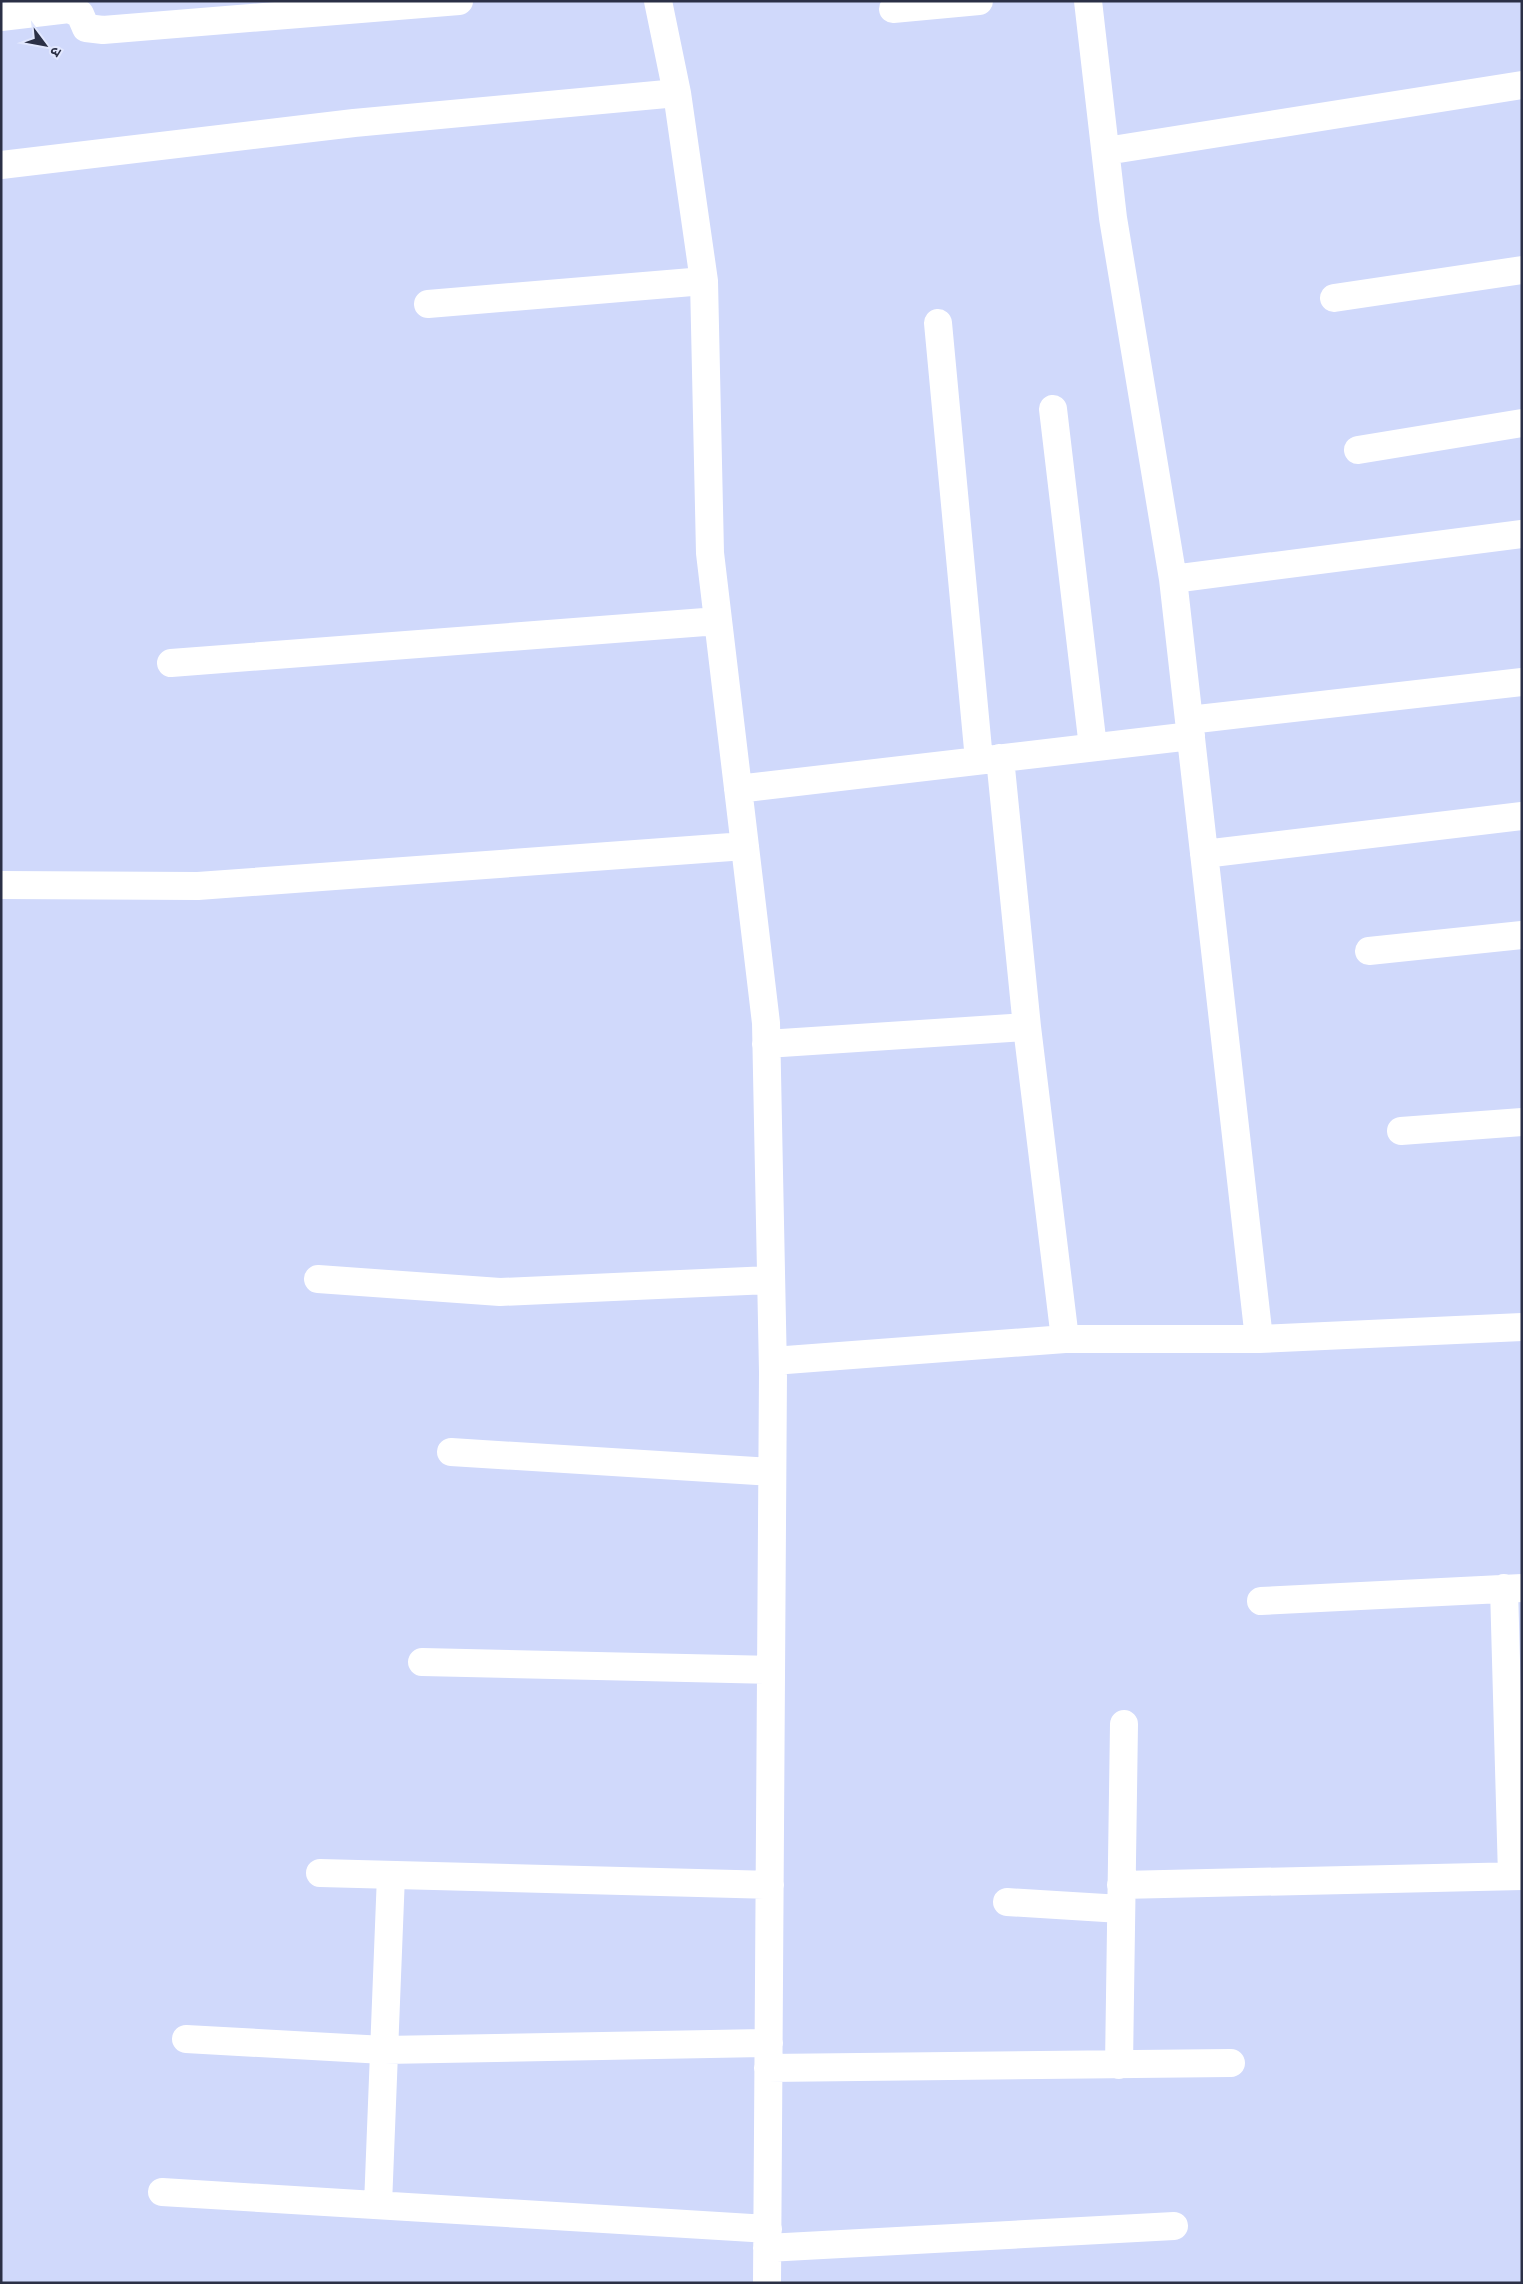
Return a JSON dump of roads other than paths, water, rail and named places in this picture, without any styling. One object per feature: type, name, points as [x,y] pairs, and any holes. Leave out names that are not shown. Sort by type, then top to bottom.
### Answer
[{"type":"street","points":[[1,17],[69,9],[80,14],[86,28],[103,30],[459,1]]},
{"type":"street","points":[[658,1],[677,93],[704,280],[710,552],[766,1023],[773,1361],[767,2283]]},
{"type":"street","points":[[892,9],[979,1]]},
{"type":"street","points":[[1088,1],[1114,218],[1173,579],[1259,1339]]},
{"type":"street","points":[[1106,151],[1522,85]]},
{"type":"street","points":[[1,165],[354,123],[677,93]]},
{"type":"street","points":[[1334,298],[1522,270]]},
{"type":"street","points":[[428,304],[704,280]]},
{"type":"street","points":[[938,323],[989,759],[1027,1027],[1065,1339]]},
{"type":"street","points":[[1053,409],[1093,747]]},
{"type":"street","points":[[1358,450],[1522,423]]},
{"type":"street","points":[[1173,579],[1522,534]]},
{"type":"street","points":[[171,663],[718,621]]},
{"type":"street","points":[[738,789],[1093,747],[1190,728],[1522,682]]},
{"type":"street","points":[[1204,854],[1522,816]]},
{"type":"street","points":[[1,885],[198,886],[745,846]]},
{"type":"street","points":[[1369,952],[1522,935]]},
{"type":"street","points":[[766,1044],[1027,1027]]},
{"type":"street","points":[[1401,1131],[1522,1122]]},
{"type":"street","points":[[318,1279],[500,1292],[771,1280]]},
{"type":"street","points":[[773,1361],[1065,1339],[1259,1339],[1522,1327]]},
{"type":"street","points":[[452,1452],[772,1472]]},
{"type":"street","points":[[1007,1902],[1517,1876],[1513,1588],[1261,1600]]},
{"type":"street","points":[[422,1662],[771,1670]]},
{"type":"street","points":[[1119,2064],[1124,1724]]},
{"type":"street","points":[[320,1874],[770,1885]]},
{"type":"street","points":[[378,2205],[391,1875]]},
{"type":"street","points":[[186,2038],[384,2050],[1119,2064],[1231,2063]]},
{"type":"street","points":[[162,2192],[378,2205],[768,2238],[1174,2226]]}]
